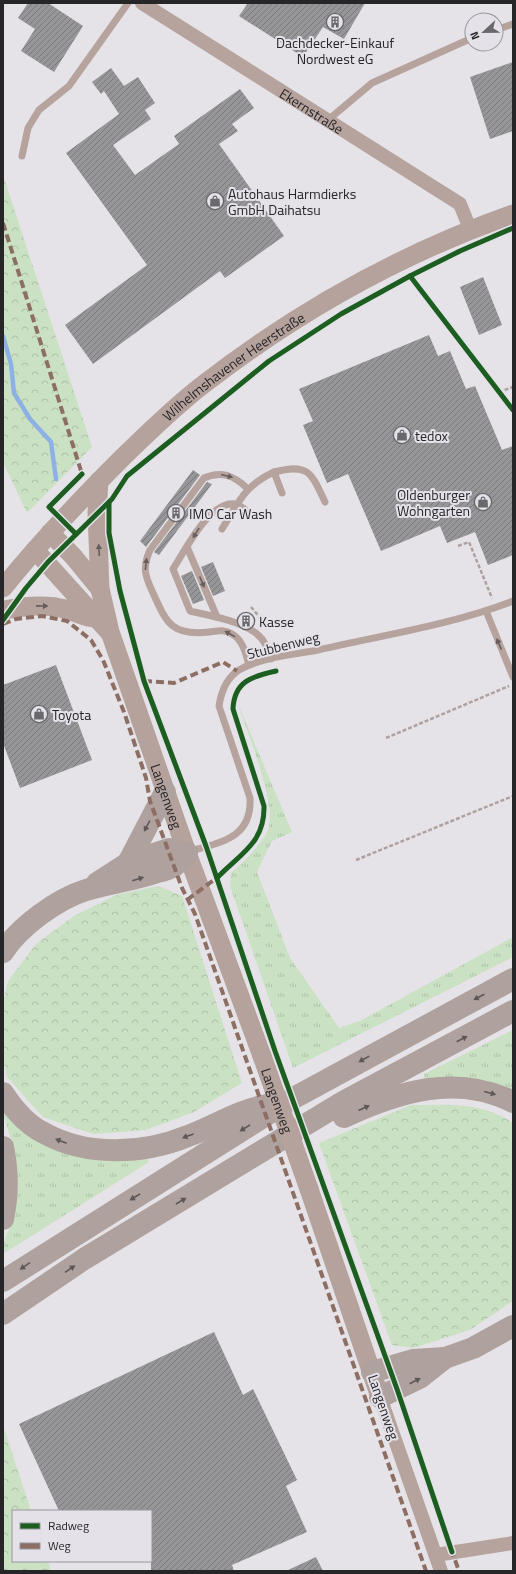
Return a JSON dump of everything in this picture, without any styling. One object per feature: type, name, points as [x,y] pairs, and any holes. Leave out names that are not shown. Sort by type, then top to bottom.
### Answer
[{"type":"highway","points":[[128,863],[165,792]]},
{"type":"highway","points":[[3,952],[17,934],[44,912],[86,890],[128,863],[169,849],[187,853]]},
{"type":"highway","points":[[86,890],[133,880],[175,866],[187,853]]},
{"type":"highway","points":[[3,1281],[290,1100],[513,979]]},
{"type":"highway","points":[[3,1314],[84,1259],[343,1102],[513,1011]]},
{"type":"highway","points":[[277,1143],[302,1140],[341,1118],[391,1096],[418,1090],[467,1087],[495,1094],[513,1102]]},
{"type":"highway","points":[[3,1093],[25,1119],[42,1133],[62,1142],[83,1147],[107,1150],[145,1149],[188,1137],[253,1107],[290,1100]]},
{"type":"highway","points":[[3,1147],[8,1173],[7,1197],[3,1219]]},
{"type":"highway","points":[[372,1372],[413,1360],[445,1358],[473,1348],[513,1326]]},
{"type":"highway","points":[[380,1397],[421,1378],[445,1358]]},
{"type":"street","name":"Ekernstraße","points":[[142,3],[460,204],[470,229]]},
{"type":"street","name":"Wilhelmshavener Heerstraße","points":[[3,588],[50,533],[99,480],[153,428],[203,385],[263,341],[394,264],[470,229],[513,214]]},
{"type":"street","name":"Langenweg","points":[[99,480],[97,512],[100,589],[110,632],[165,792],[309,1189],[441,1571]]},
{"type":"street","name":"Langenweg","points":[[50,533],[73,556],[100,589]]},
{"type":"street","name":"Langenweg","points":[[35,550],[110,632]]},
{"type":"street","points":[[3,610],[42,605],[64,609],[86,618],[97,618]]},
{"type":"street","points":[[436,1555],[513,1544]]},
{"type":"lane","points":[[22,156],[28,128],[39,110],[69,86],[128,3]]},
{"type":"lane","points":[[328,120],[372,83],[464,42]]},
{"type":"lane","points":[[222,529],[247,488],[261,478],[291,467],[305,470],[315,479],[325,502]]},
{"type":"lane","points":[[274,472],[282,493]]},
{"type":"lane","points":[[247,488],[237,478],[226,474],[214,474],[204,478],[150,550],[145,562],[146,577],[165,619],[169,623],[183,631],[195,633],[225,630],[234,635],[242,643],[249,665]]},
{"type":"lane","points":[[249,513],[237,504],[226,504],[218,508],[201,524],[173,569],[190,611],[217,617],[238,624],[257,634],[264,642],[271,659]]},
{"type":"lane","points":[[187,547],[217,617]]},
{"type":"lane","name":"Stubbenweg","points":[[187,853],[230,838],[245,827],[251,810],[250,798],[219,706],[221,693],[227,682],[237,671],[249,665],[271,659],[486,612],[513,601]]},
{"type":"lane","points":[[486,612],[513,677]]},
{"type":"path","points":[[500,392],[513,387]]},
{"type":"path","points":[[458,546],[469,542],[496,608]]},
{"type":"path","points":[[386,738],[513,684]]},
{"type":"path","points":[[356,860],[513,796]]},
{"type":"green space","points":[[3,175],[92,447],[27,513],[3,462]]},
{"type":"green space","points":[[238,704],[292,832],[272,841],[257,872],[290,958],[339,1028],[360,1021],[513,937],[513,957],[293,1068],[230,886],[231,873],[247,858],[264,838],[269,826],[270,813],[264,782],[254,748]]},
{"type":"green space","points":[[158,886],[182,896],[242,1083],[194,1112],[146,1130],[93,1134],[43,1117],[7,1077],[3,1059],[3,1002],[8,981],[36,944],[74,916],[116,895]]},
{"type":"green space","points":[[513,1030],[513,1096],[425,1081],[424,1074]]},
{"type":"green space","points":[[411,1105],[451,1105],[476,1108],[501,1116],[513,1123],[513,1301],[470,1330],[413,1348],[392,1345],[319,1143]]},
{"type":"green space","points":[[3,1114],[8,1116],[28,1135],[43,1143],[71,1154],[86,1157],[115,1159],[147,1158],[149,1162],[3,1254],[3,1244],[15,1215],[17,1181],[11,1139]]},
{"type":"green space","points":[[3,1425],[31,1510],[12,1510],[12,1562],[48,1562],[51,1571],[3,1571]]},
{"type":"building","points":[[28,3],[48,3],[83,26],[54,72],[21,51],[35,29],[18,18]]},
{"type":"building","points":[[248,3],[365,3],[344,39],[323,27],[303,57],[239,16]]},
{"type":"building","points":[[513,62],[513,131],[490,139],[470,77]]},
{"type":"building","points":[[111,68],[124,86],[138,77],[155,103],[145,110],[151,119],[113,145],[135,175],[179,144],[174,136],[240,89],[254,108],[232,124],[238,131],[219,144],[284,236],[225,278],[220,271],[93,364],[65,325],[147,265],[66,153],[119,114],[104,91],[101,94],[92,82]]},
{"type":"building","points":[[483,277],[502,325],[479,335],[460,287]]},
{"type":"building","name":"tedox","points":[[429,335],[438,356],[450,351],[466,389],[475,386],[502,450],[513,446],[513,555],[488,565],[475,532],[447,543],[440,526],[381,551],[348,474],[327,483],[303,425],[313,421],[299,389]]},
{"type":"building","points":[[193,470],[200,475],[146,547],[140,541]]},
{"type":"building","points":[[207,482],[212,484],[159,555],[154,552]]},
{"type":"building","points":[[213,562],[225,591],[213,596],[201,567]]},
{"type":"building","points":[[192,571],[204,600],[193,604],[181,576]]},
{"type":"building","name":"Toyota","points":[[56,665],[92,760],[20,788],[3,743],[3,685]]},
{"type":"building","points":[[214,1332],[243,1395],[253,1389],[297,1480],[286,1486],[307,1532],[232,1565],[234,1571],[151,1571],[152,1510],[59,1510],[19,1424]]},
{"type":"building","points":[[316,1557],[323,1571],[286,1571]]},
{"type":"waterway","points":[[3,336],[11,364],[14,393],[30,419],[51,442],[56,479]]},
{"type":"marked path","points":[[3,223],[82,474],[80,476]]},
{"type":"marked path","points":[[3,624],[16,619],[42,616],[67,621],[91,640],[103,660],[124,712],[146,778],[150,801],[182,888],[195,914],[426,1571]]},
{"type":"marked path","points":[[144,681],[174,683],[223,662],[237,671]]},
{"type":"marked path","points":[[187,900],[219,876]]},
{"type":"marked path","points":[[451,1549],[459,1571]]},
{"type":"cycle path","points":[[3,620],[26,588],[48,562],[112,499],[127,476],[269,361],[341,314],[410,276],[460,251],[513,228]]},
{"type":"cycle path","points":[[410,276],[513,410]]},
{"type":"cycle path","points":[[76,534],[49,507],[82,474]]},
{"type":"cycle path","points":[[109,502],[109,533],[120,591],[144,681],[206,846],[275,1051],[397,1389],[452,1552]]},
{"type":"cycle path","points":[[217,878],[250,847],[256,839],[263,819],[264,806],[233,709],[234,700],[237,692],[246,681],[260,675],[276,671]]},
{"type":"place","name":"Dachdecker-Einkauf Nordwest eG","points":[[335,22]]},
{"type":"place","name":"Autohaus Harmdierks GmbH Daihatsu","points":[[215,201]]},
{"type":"place","name":"tedox","points":[[402,435]]},
{"type":"place","name":"Oldenburger Wohngarten","points":[[483,502]]},
{"type":"place","name":"IMO Car Wash","points":[[176,513]]},
{"type":"place","name":"Kasse","points":[[246,621]]},
{"type":"place","name":"Toyota","points":[[39,714]]}]
